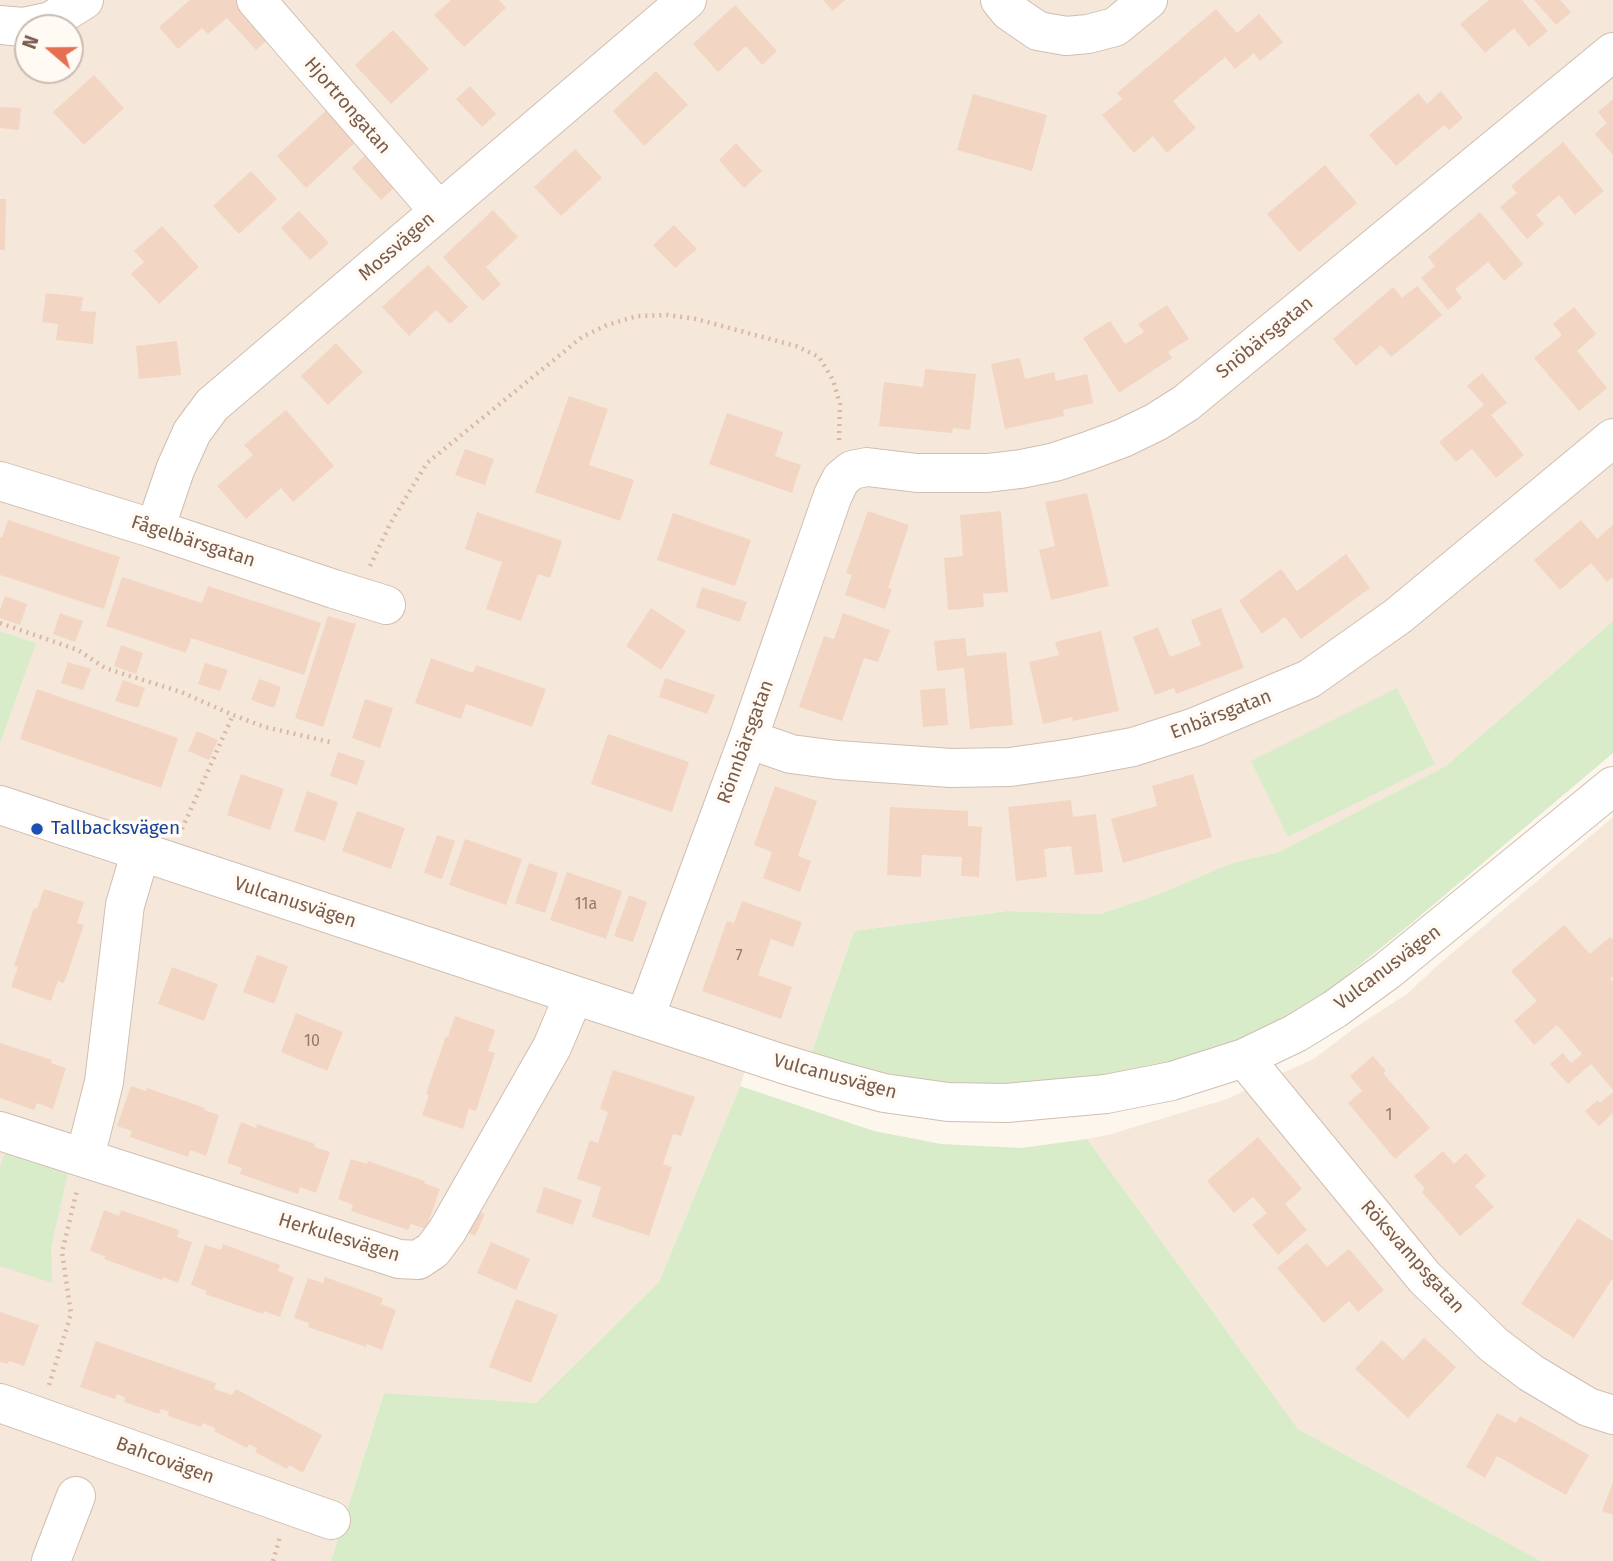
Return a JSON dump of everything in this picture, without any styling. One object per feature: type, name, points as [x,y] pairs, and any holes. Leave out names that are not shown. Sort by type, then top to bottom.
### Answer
[{"type":"street","points":[[0,25],[23,27],[51,21],[84,0]]},
{"type":"street","name":"Hjortrongatan","points":[[256,0],[439,211]]},
{"type":"street","name":"Mossvägen","points":[[155,529],[175,470],[192,432],[212,405],[687,0]]},
{"type":"street","points":[[1000,0],[1009,11],[1038,30],[1066,36],[1115,27],[1148,0]]},
{"type":"street","name":"Snöbärsgatan","points":[[846,475],[867,467],[917,473],[987,473],[1021,469],[1088,451],[1156,422],[1185,403],[1613,52]]},
{"type":"street","name":"Enbärsgatan","points":[[748,739],[791,754],[837,760],[951,768],[1010,767],[1133,747],[1195,727],[1309,680],[1398,615],[1613,438]]},
{"type":"street","name":"Rönnbärsgatan","points":[[645,1017],[748,739],[833,495],[846,475]]},
{"type":"street","name":"Fågelbärsgatan","points":[[0,481],[371,600]]},
{"type":"street","name":"Vulcanusvägen","points":[[0,805],[836,1080],[884,1093],[948,1102],[1006,1103],[1106,1094],[1172,1081],[1244,1058],[1296,1032],[1387,971],[1613,786]]},
{"type":"street","points":[[85,1157],[104,1082],[125,905],[154,856]]},
{"type":"street","name":"Herkulesvägen","points":[[0,1130],[399,1259],[418,1260],[433,1250],[447,1231],[552,1046],[574,995]]},
{"type":"street","name":"Röksvampsgatan","points":[[1244,1058],[1425,1278],[1494,1345],[1531,1373],[1588,1407],[1613,1415]]},
{"type":"street","name":"Bahcovägen","points":[[0,1403],[331,1520]]},
{"type":"street","points":[[51,1561],[76,1496]]},
{"type":"path","points":[[371,600],[391,522],[427,463],[582,337],[607,325],[637,316],[668,315],[696,319],[796,346],[819,358],[833,380],[840,404],[839,438],[846,475]]},
{"type":"path","points":[[0,623],[78,650],[105,668],[181,692],[265,727],[334,743]]},
{"type":"path","points":[[154,856],[233,715]]},
{"type":"path","points":[[39,1416],[71,1314],[62,1252],[85,1157]]},
{"type":"shaded area","points":[[0,0],[1613,0],[1613,621],[1446,766],[1279,852],[1232,863],[1154,896],[1100,914],[1007,911],[854,931],[811,1055],[758,1034],[740,1086],[659,1282],[536,1403],[384,1393],[331,1561],[0,1561]]},
{"type":"shaded area","points":[[1613,817],[1613,1561],[1541,1561],[1298,1429],[1087,1139],[1227,1099],[1315,1058],[1353,1029],[1407,994]]},
{"type":"green space","points":[[1613,621],[1613,753],[1413,922],[1325,993],[1289,1016],[1237,1040],[1171,1062],[1102,1079],[1008,1090],[884,1077],[811,1055],[854,931],[1007,911],[1100,914],[1154,896],[1232,863],[1279,852],[1446,766]]},
{"type":"green space","points":[[0,631],[36,643],[0,743]]},
{"type":"green space","points":[[1397,688],[1435,764],[1288,837],[1251,761]]},
{"type":"green space","points":[[740,1086],[874,1131],[941,1144],[1021,1148],[1087,1139],[1298,1429],[1541,1561],[331,1561],[384,1393],[536,1403],[659,1282]]},
{"type":"green space","points":[[6,1151],[68,1172],[51,1248],[52,1283],[0,1266],[0,1167]]},
{"type":"building","points":[[190,0],[244,0],[274,34],[256,50],[227,18],[208,34],[202,28],[178,49],[159,27]]},
{"type":"building","points":[[451,0],[499,0],[506,8],[464,47],[434,15]]},
{"type":"building","points":[[823,0],[845,0],[833,11]]},
{"type":"building","points":[[1489,0],[1522,0],[1548,31],[1529,47],[1514,28],[1485,53],[1460,24]]},
{"type":"building","points":[[1534,0],[1560,0],[1571,12],[1556,25]]},
{"type":"building","points":[[735,5],[777,51],[762,65],[746,46],[718,72],[693,44]]},
{"type":"building","points":[[1216,9],[1237,33],[1259,14],[1283,42],[1260,61],[1254,53],[1235,69],[1225,57],[1173,101],[1196,128],[1167,153],[1153,136],[1134,153],[1102,115],[1122,99],[1117,93]]},
{"type":"building","points":[[393,30],[429,69],[391,104],[355,65]]},
{"type":"building","points":[[656,71],[688,105],[644,146],[613,111]]},
{"type":"building","points":[[94,75],[124,108],[84,145],[53,112]]},
{"type":"building","points":[[470,86],[496,114],[482,127],[456,99]]},
{"type":"building","points":[[1441,91],[1463,118],[1449,130],[1444,125],[1396,166],[1369,135],[1418,93],[1427,104]]},
{"type":"building","points":[[973,94],[1047,115],[1032,171],[957,150]]},
{"type":"building","points":[[1613,99],[1613,155],[1595,134],[1607,123],[1598,112]]},
{"type":"building","points":[[331,106],[360,138],[306,188],[277,156]]},
{"type":"building","points":[[0,107],[21,108],[19,130],[0,128]]},
{"type":"building","points":[[1563,142],[1604,191],[1575,215],[1559,195],[1536,215],[1544,224],[1527,239],[1500,207],[1517,193],[1511,186]]},
{"type":"building","points":[[736,143],[762,171],[744,188],[719,160]]},
{"type":"building","points":[[575,149],[602,178],[561,216],[534,187]]},
{"type":"building","points":[[369,152],[398,184],[381,200],[352,168]]},
{"type":"building","points":[[1325,165],[1357,203],[1299,252],[1267,214]]},
{"type":"building","points":[[251,171],[277,199],[239,234],[213,206]]},
{"type":"building","points":[[0,199],[6,199],[5,250],[0,250]]},
{"type":"building","points":[[493,210],[518,237],[486,267],[501,284],[483,301],[443,257]]},
{"type":"building","points":[[299,211],[329,243],[310,260],[281,228]]},
{"type":"building","points":[[1480,212],[1523,264],[1504,281],[1488,262],[1455,289],[1462,298],[1448,310],[1421,278],[1435,266],[1428,257]]},
{"type":"building","points":[[674,225],[697,249],[675,268],[653,245]]},
{"type":"building","points":[[162,226],[199,267],[159,304],[131,274],[144,262],[134,251]]},
{"type":"building","points":[[428,265],[468,307],[450,324],[436,310],[409,336],[382,307]]},
{"type":"building","points":[[1417,286],[1442,315],[1391,357],[1381,345],[1356,366],[1333,339],[1393,287],[1402,298]]},
{"type":"building","points":[[46,293],[83,297],[81,311],[96,312],[93,344],[56,340],[58,324],[42,322]]},
{"type":"building","points":[[1167,305],[1189,339],[1168,352],[1172,358],[1119,393],[1083,338],[1110,321],[1125,344],[1144,332],[1138,324]]},
{"type":"building","points":[[1574,307],[1596,334],[1577,351],[1607,388],[1579,411],[1534,358],[1562,335],[1553,324]]},
{"type":"building","points":[[177,341],[181,375],[139,379],[136,346]]},
{"type":"building","points":[[336,343],[363,372],[328,405],[301,376]]},
{"type":"building","points":[[1020,358],[1025,379],[1054,372],[1056,381],[1087,374],[1093,403],[1063,410],[1064,416],[1005,429],[991,364]]},
{"type":"building","points":[[925,369],[976,374],[970,430],[953,428],[952,433],[879,426],[884,382],[923,387]]},
{"type":"building","points":[[1482,373],[1507,403],[1491,415],[1524,455],[1496,478],[1472,449],[1456,462],[1439,442],[1484,405],[1467,386]]},
{"type":"building","points":[[569,396],[608,409],[589,465],[634,480],[620,521],[535,492]]},
{"type":"building","points":[[286,410],[334,466],[293,502],[281,488],[246,519],[217,486],[253,455],[244,445]]},
{"type":"building","points":[[727,413],[783,432],[775,456],[801,465],[792,493],[709,464]]},
{"type":"building","points":[[465,449],[494,459],[485,485],[455,475]]},
{"type":"building","points":[[1087,493],[1109,586],[1051,600],[1039,550],[1055,546],[1045,502]]},
{"type":"building","points":[[868,511],[909,525],[888,588],[892,589],[885,609],[845,595],[852,575],[846,573]]},
{"type":"building","points":[[1001,511],[1008,592],[983,594],[984,607],[948,610],[944,558],[963,556],[960,515]]},
{"type":"building","points":[[477,512],[562,541],[550,578],[538,574],[521,621],[486,609],[502,562],[465,549]]},
{"type":"building","points":[[673,513],[751,540],[735,586],[657,560]]},
{"type":"building","points":[[8,520],[120,557],[104,609],[0,575],[0,537],[2,538]]},
{"type":"building","points":[[1581,520],[1597,539],[1613,525],[1613,577],[1607,582],[1591,563],[1560,590],[1534,560]]},
{"type":"building","points":[[1346,554],[1370,588],[1301,639],[1285,617],[1262,634],[1239,601],[1281,569],[1297,591]]},
{"type":"building","points":[[122,577],[202,603],[208,586],[321,623],[304,675],[191,638],[186,653],[106,626]]},
{"type":"building","points":[[702,587],[747,602],[740,622],[696,607]]},
{"type":"building","points":[[5,596],[27,604],[20,625],[0,618]]},
{"type":"building","points":[[651,608],[686,631],[661,670],[626,646]]},
{"type":"building","points":[[1221,608],[1244,668],[1176,694],[1174,688],[1155,695],[1133,637],[1158,627],[1170,657],[1201,645],[1191,620]]},
{"type":"building","points":[[60,613],[83,621],[75,642],[53,634]]},
{"type":"building","points":[[843,613],[890,630],[878,662],[864,658],[842,721],[799,707],[824,636],[834,639]]},
{"type":"building","points":[[328,616],[356,624],[323,727],[295,718]]},
{"type":"building","points":[[1101,631],[1119,711],[1073,721],[1072,717],[1043,724],[1029,662],[1059,655],[1055,642]]},
{"type":"building","points":[[965,638],[967,656],[1006,652],[1013,725],[970,729],[964,668],[937,671],[934,641]]},
{"type":"building","points":[[121,645],[143,653],[136,674],[114,666]]},
{"type":"building","points":[[431,658],[473,673],[476,665],[546,689],[532,727],[466,704],[461,719],[415,703]]},
{"type":"building","points":[[68,662],[91,669],[83,690],[61,683]]},
{"type":"building","points":[[205,663],[228,670],[220,691],[198,684]]},
{"type":"building","points":[[665,678],[715,695],[707,714],[659,697]]},
{"type":"building","points":[[259,679],[281,687],[274,708],[251,700]]},
{"type":"building","points":[[123,680],[145,688],[138,708],[115,701]]},
{"type":"building","points":[[945,688],[948,725],[923,727],[920,690]]},
{"type":"building","points":[[37,689],[178,738],[161,788],[20,739]]},
{"type":"building","points":[[365,699],[393,708],[380,748],[352,738]]},
{"type":"building","points":[[197,731],[218,740],[209,760],[188,751]]},
{"type":"building","points":[[608,734],[689,762],[672,812],[591,784]]},
{"type":"building","points":[[338,752],[365,761],[357,785],[330,776]]},
{"type":"building","points":[[241,774],[284,789],[270,830],[227,815]]},
{"type":"building","points":[[1193,774],[1212,837],[1123,863],[1111,819],[1157,806],[1152,786]]},
{"type":"building","points":[[775,786],[817,801],[798,856],[811,861],[800,892],[763,878],[772,852],[754,845]]},
{"type":"building","points":[[307,791],[338,802],[325,841],[294,831]]},
{"type":"building","points":[[1071,800],[1073,817],[1096,814],[1103,872],[1075,875],[1071,846],[1044,849],[1047,877],[1016,881],[1008,807]]},
{"type":"building","points":[[890,807],[968,811],[968,826],[982,827],[979,877],[961,876],[962,857],[922,855],[921,877],[887,875]]},
{"type":"building","points":[[357,811],[405,828],[391,869],[342,851]]},
{"type":"building","points":[[437,835],[455,841],[442,879],[424,873]]},
{"type":"building","points":[[465,839],[522,859],[506,905],[449,885]]},
{"type":"building","points":[[529,863],[558,873],[545,913],[515,903]]},
{"type":"building","points":[[567,872],[622,891],[606,939],[550,920]]},
{"type":"building","points":[[44,889],[84,902],[77,923],[84,925],[64,983],[58,981],[51,1001],[11,987],[18,967],[14,966],[34,908],[37,909]]},
{"type":"building","points":[[629,895],[647,902],[633,942],[614,936]]},
{"type":"building","points":[[742,901],[802,922],[793,947],[771,939],[758,975],[792,987],[781,1019],[702,991],[727,921],[734,923]]},
{"type":"building","points":[[1564,925],[1590,954],[1610,937],[1613,940],[1613,976],[1610,978],[1613,982],[1613,1090],[1591,1064],[1568,1084],[1550,1064],[1563,1053],[1571,1063],[1582,1054],[1557,1025],[1534,1045],[1514,1021],[1537,1001],[1511,971]]},
{"type":"building","points":[[257,955],[288,966],[274,1004],[243,992]]},
{"type":"building","points":[[172,967],[218,984],[204,1021],[158,1004]]},
{"type":"building","points":[[296,1013],[343,1032],[327,1071],[281,1052]]},
{"type":"building","points":[[455,1016],[495,1030],[488,1051],[495,1053],[476,1111],[469,1109],[463,1129],[422,1115],[429,1095],[426,1094]]},
{"type":"building","points":[[0,1043],[52,1060],[51,1063],[66,1068],[53,1109],[37,1103],[34,1110],[0,1098]]},
{"type":"building","points":[[1373,1056],[1386,1071],[1383,1073],[1430,1128],[1395,1159],[1348,1103],[1362,1091],[1350,1076]]},
{"type":"building","points":[[613,1070],[695,1097],[681,1136],[673,1134],[663,1164],[672,1167],[649,1236],[592,1217],[601,1187],[577,1179],[590,1140],[598,1143],[608,1112],[600,1109]]},
{"type":"building","points":[[131,1086],[146,1091],[147,1088],[219,1115],[206,1156],[190,1150],[188,1157],[130,1137],[132,1131],[117,1126]]},
{"type":"building","points":[[1613,1092],[1613,1113],[1599,1126],[1585,1111]]},
{"type":"building","points":[[241,1122],[256,1128],[257,1124],[330,1152],[316,1193],[300,1187],[298,1194],[240,1174],[242,1168],[227,1163]]},
{"type":"building","points":[[1258,1137],[1302,1189],[1285,1204],[1307,1230],[1278,1255],[1252,1225],[1267,1213],[1253,1197],[1234,1213],[1207,1181]]},
{"type":"building","points":[[1443,1151],[1454,1164],[1466,1153],[1486,1176],[1475,1186],[1494,1207],[1460,1236],[1422,1192],[1425,1189],[1414,1176]]},
{"type":"building","points":[[351,1159],[367,1164],[368,1161],[440,1189],[426,1229],[411,1224],[408,1230],[351,1211],[353,1205],[338,1199]]},
{"type":"building","points":[[544,1187],[582,1200],[573,1225],[536,1212]]},
{"type":"building","points":[[472,1209],[485,1214],[475,1236],[463,1231]]},
{"type":"building","points":[[104,1210],[119,1216],[121,1210],[179,1230],[177,1237],[192,1242],[178,1283],[104,1259],[105,1256],[90,1251]]},
{"type":"building","points":[[1578,1218],[1613,1241],[1613,1278],[1574,1338],[1521,1304]]},
{"type":"building","points":[[491,1242],[530,1259],[516,1290],[477,1273]]},
{"type":"building","points":[[1307,1243],[1327,1267],[1349,1249],[1384,1290],[1358,1312],[1349,1301],[1324,1323],[1277,1268]]},
{"type":"building","points":[[223,1244],[280,1265],[278,1271],[294,1277],[280,1317],[264,1311],[263,1314],[205,1294],[207,1291],[191,1285],[205,1245],[221,1250]]},
{"type":"building","points":[[325,1277],[383,1298],[381,1304],[396,1310],[382,1350],[308,1327],[309,1323],[294,1318],[308,1278],[323,1283]]},
{"type":"building","points":[[516,1299],[558,1315],[531,1383],[489,1367]]},
{"type":"building","points":[[0,1312],[39,1325],[24,1366],[9,1361],[8,1364],[0,1362]]},
{"type":"building","points":[[1424,1338],[1456,1367],[1408,1418],[1355,1369],[1382,1340],[1403,1360]]},
{"type":"building","points":[[96,1341],[216,1383],[214,1389],[232,1395],[236,1389],[322,1435],[303,1473],[289,1465],[287,1469],[255,1452],[257,1448],[249,1444],[247,1448],[203,1423],[201,1427],[168,1416],[169,1412],[161,1409],[159,1414],[124,1402],[125,1397],[117,1394],[115,1399],[80,1387]]},
{"type":"building","points":[[1497,1413],[1516,1423],[1520,1416],[1589,1455],[1566,1495],[1497,1456],[1485,1478],[1466,1467]]},
{"type":"building","points":[[1613,1482],[1613,1515],[1602,1511]]},
{"type":"place","name":"Tallbacksvägen","points":[[37,829]]}]
